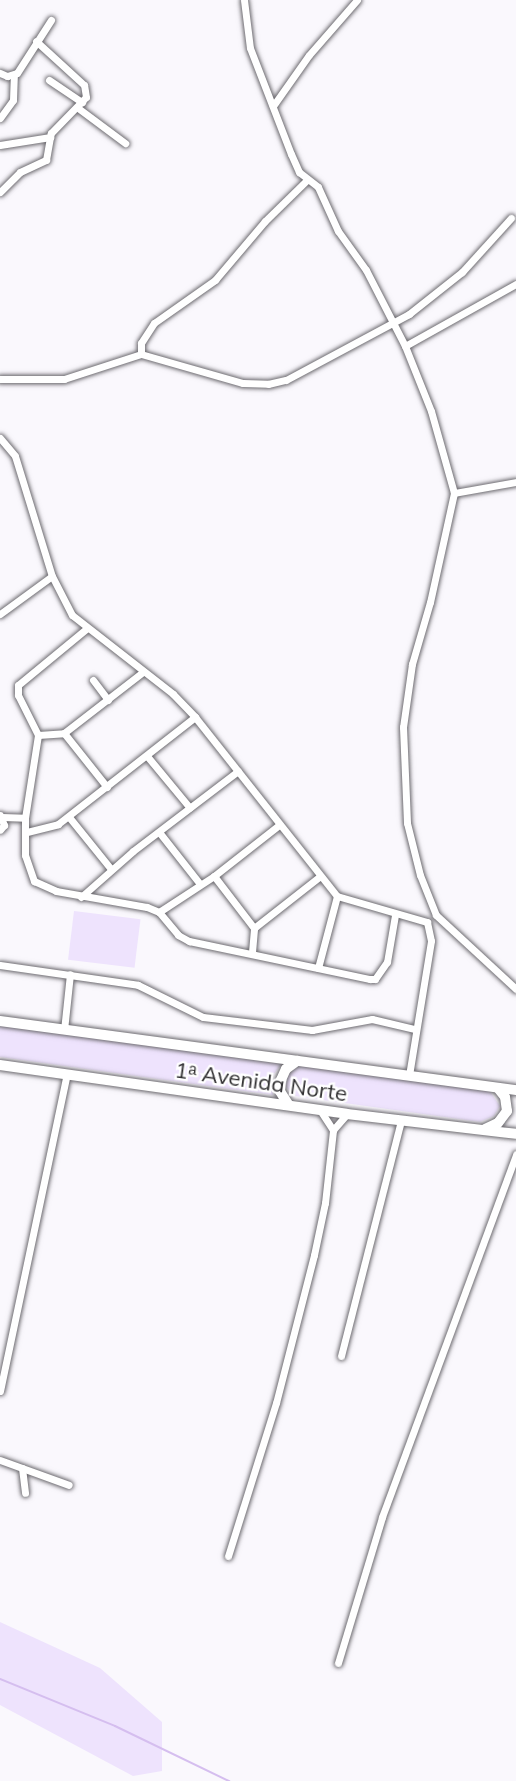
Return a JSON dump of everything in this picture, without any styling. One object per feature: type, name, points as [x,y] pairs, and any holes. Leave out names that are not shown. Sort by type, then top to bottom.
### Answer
[{"type":"main road","name":"1ᵃ Avenida Norte","points":[[0,1022],[516,1090]]},
{"type":"main road","points":[[288,1104],[280,1091],[280,1080],[286,1069],[297,1061]]},
{"type":"main road","name":"1ᵃ Avenida Norte","points":[[0,1065],[347,1114],[516,1134]]},
{"type":"main road","points":[[485,1129],[498,1123],[507,1111],[505,1096],[498,1088]]},
{"type":"street","points":[[244,0],[250,48],[299,172],[318,187],[349,252],[369,277],[392,325],[405,346],[431,411],[454,493],[430,602],[412,664],[403,727],[407,823],[420,875],[436,915],[516,989]]},
{"type":"street","points":[[273,106],[309,55],[357,0]]},
{"type":"street","points":[[0,118],[12,99],[14,75],[51,20]]},
{"type":"street","points":[[0,191],[20,172],[46,160],[50,137],[80,105],[87,92],[84,85],[36,41]]},
{"type":"street","points":[[0,73],[14,75]]},
{"type":"street","points":[[49,80],[125,143]]},
{"type":"street","points":[[0,145],[50,137]]},
{"type":"street","points":[[141,354],[141,343],[154,323],[215,280],[265,221],[307,180]]},
{"type":"street","points":[[0,379],[64,379],[141,354],[243,383],[268,384],[309,369],[369,333],[392,325],[462,272],[511,218]]},
{"type":"street","points":[[405,346],[516,284]]},
{"type":"street","points":[[0,438],[15,456],[52,576],[62,601],[86,629],[143,672],[195,717],[337,896],[395,915],[427,922]]},
{"type":"street","points":[[454,493],[516,482]]},
{"type":"street","points":[[0,614],[52,576]]},
{"type":"street","points":[[86,629],[20,681],[18,695],[38,735],[26,818],[25,855],[34,881],[81,897],[134,903],[159,912],[178,935],[189,941],[252,952],[375,979],[387,962],[395,915]]},
{"type":"street","points":[[38,735],[64,733],[143,672]]},
{"type":"street","points":[[93,680],[108,700]]},
{"type":"street","points":[[27,832],[51,828],[69,817],[195,717]]},
{"type":"street","points":[[64,733],[107,787]]},
{"type":"street","points":[[147,756],[190,808]]},
{"type":"street","points":[[81,897],[111,869],[238,771]]},
{"type":"street","points":[[0,830],[1,816],[26,818]]},
{"type":"street","points":[[69,817],[111,869]]},
{"type":"street","points":[[159,912],[214,876],[279,825]]},
{"type":"street","points":[[159,832],[200,884]]},
{"type":"street","points":[[214,876],[254,928],[252,952]]},
{"type":"street","points":[[254,928],[320,877]]},
{"type":"street","points":[[318,968],[337,896]]},
{"type":"street","points":[[427,922],[436,915]]},
{"type":"street","points":[[409,1075],[414,1029],[430,941],[427,922]]},
{"type":"street","points":[[0,965],[138,985],[203,1017],[312,1030],[372,1019],[414,1029]]},
{"type":"street","points":[[64,1029],[70,974]]},
{"type":"street","points":[[0,1391],[67,1073]]},
{"type":"street","points":[[320,1110],[333,1130]]},
{"type":"street","points":[[228,1556],[276,1403],[314,1255],[325,1203],[333,1130],[347,1114]]},
{"type":"street","points":[[341,1356],[401,1120]]},
{"type":"street","points":[[338,1664],[382,1517],[516,1154]]},
{"type":"street","points":[[0,1460],[69,1485]]},
{"type":"street","points":[[22,1468],[25,1493]]},
{"type":"shaded area","points":[[74,911],[141,919],[135,968],[68,960]]},
{"type":"shaded area","points":[[0,1025],[282,1064],[273,1075],[273,1095],[0,1057]]},
{"type":"shaded area","points":[[300,1065],[489,1090],[500,1106],[494,1116],[480,1122],[295,1096],[286,1087],[285,1077]]},
{"type":"shaded area","points":[[0,1622],[100,1668],[162,1722],[162,1771],[133,1776],[0,1705]]},
{"type":"waterway","points":[[0,1679],[115,1726],[229,1781]]}]
